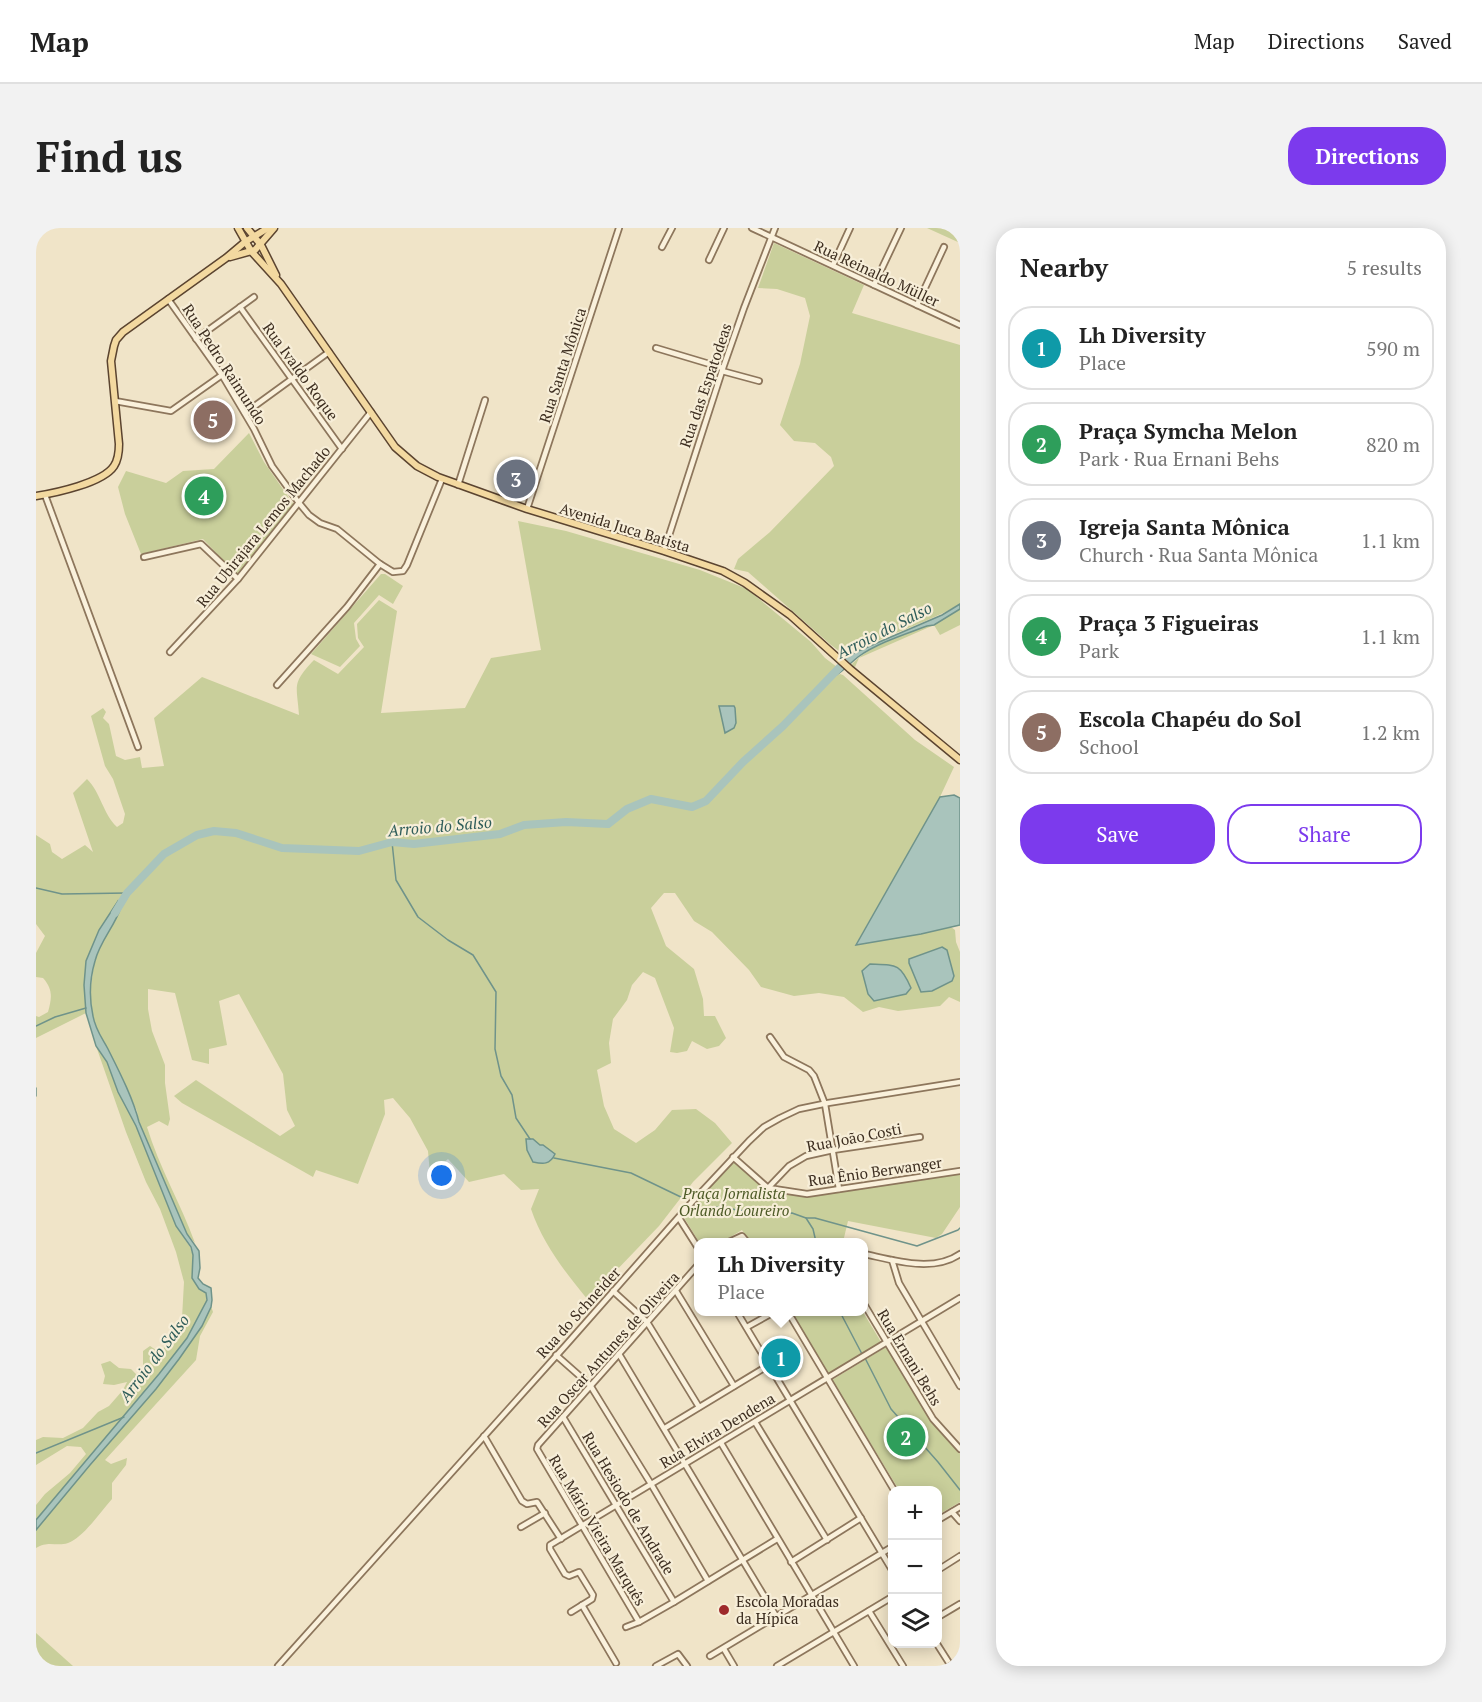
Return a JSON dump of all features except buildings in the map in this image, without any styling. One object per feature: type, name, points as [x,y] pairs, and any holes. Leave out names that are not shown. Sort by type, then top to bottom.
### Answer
[{"type":"main road","name":"Avenida Juca Batista","points":[[238,228],[251,251],[281,284],[395,447],[417,466],[442,479],[527,509],[723,571],[745,583],[790,615],[850,669],[960,760]]},
{"type":"main road","name":"Avenida Juca Batista","points":[[247,228],[261,245],[281,284]]},
{"type":"main road","points":[[36,496],[97,479],[114,466],[119,453],[111,361],[112,351],[123,332],[245,242],[268,228]]},
{"type":"main road","points":[[226,258],[251,251],[261,245],[274,228]]},
{"type":"street","name":"Rua Santa Mônica","points":[[527,509],[619,228]]},
{"type":"street","points":[[662,247],[672,228]]},
{"type":"street","points":[[709,260],[724,228]]},
{"type":"street","name":"Rua Reinaldo Müller","points":[[752,228],[960,325]]},
{"type":"street","name":"Rua das Espatodeas","points":[[664,551],[723,370],[775,228]]},
{"type":"street","points":[[833,265],[850,228]]},
{"type":"street","points":[[874,285],[901,228]]},
{"type":"street","points":[[917,305],[944,247]]},
{"type":"street","points":[[196,339],[254,297]]},
{"type":"street","name":"Rua Pedro Raimundo","points":[[168,300],[222,375],[245,413],[272,466],[299,503],[309,515],[320,523],[337,529],[393,572],[403,571],[407,565],[442,479]]},
{"type":"street","name":"Rua Ivaldo Roque","points":[[240,307],[342,449]]},
{"type":"street","points":[[656,348],[759,381]]},
{"type":"street","points":[[245,413],[329,352]]},
{"type":"street","points":[[115,401],[171,411],[222,375]]},
{"type":"street","points":[[458,485],[485,399]]},
{"type":"street","name":"Rua Ubirajara Lemos Machado","points":[[170,652],[238,579],[371,412]]},
{"type":"street","points":[[45,495],[138,747]]},
{"type":"street","points":[[144,557],[201,544],[238,579]]},
{"type":"street","points":[[277,685],[347,607],[380,564]]},
{"type":"street","points":[[770,1036],[784,1057],[808,1070],[814,1076],[825,1104],[839,1189]]},
{"type":"street","name":"Rua do Schneider","points":[[278,1666],[690,1204],[764,1127],[799,1109],[960,1082]]},
{"type":"street","name":"Rua João Costi","points":[[768,1188],[789,1166],[806,1156],[920,1137]]},
{"type":"street","points":[[734,1157],[768,1188]]},
{"type":"street","name":"Rua Ênio Berwanger","points":[[768,1188],[807,1194],[960,1171]]},
{"type":"street","points":[[679,1218],[694,1240]]},
{"type":"street","points":[[868,1255],[932,1265],[948,1262],[960,1254]]},
{"type":"street","points":[[892,1260],[899,1283],[960,1386]]},
{"type":"street","name":"Rua Oscar Antunes de Oliveira","points":[[537,1449],[590,1385],[694,1271]]},
{"type":"street","points":[[613,1291],[647,1322],[699,1407]]},
{"type":"street","points":[[676,1291],[734,1386]]},
{"type":"street","name":"Rua Elvira Dendena","points":[[582,1605],[592,1599],[593,1595],[579,1572],[566,1576],[549,1547],[959,1300]]},
{"type":"street","name":"Rua Ernani Behs","points":[[868,1311],[933,1419],[960,1449]]},
{"type":"street","points":[[740,1316],[888,1563]]},
{"type":"street","points":[[747,1328],[766,1316]]},
{"type":"street","points":[[791,1316],[891,1486]]},
{"type":"street","points":[[619,1354],[776,1616]]},
{"type":"street","points":[[556,1355],[590,1385],[708,1581]]},
{"type":"street","points":[[664,1428],[769,1365]]},
{"type":"street","name":"Rua Hesiodo de Andrade","points":[[563,1417],[674,1602]]},
{"type":"street","points":[[756,1422],[827,1540]]},
{"type":"street","points":[[484,1436],[522,1501],[527,1504],[537,1502],[561,1539]]},
{"type":"street","points":[[721,1443],[855,1666]]},
{"type":"street","name":"Rua Mário Vieira Marquês","points":[[537,1449],[639,1622]]},
{"type":"street","points":[[942,1518],[960,1507]]},
{"type":"street","points":[[952,1512],[960,1521]]},
{"type":"street","points":[[521,1527],[545,1513]]},
{"type":"street","points":[[791,1562],[861,1518]]},
{"type":"street","points":[[626,1627],[674,1602],[777,1539]]},
{"type":"street","points":[[710,1656],[888,1549]]},
{"type":"street","points":[[942,1567],[960,1556]]},
{"type":"street","points":[[777,1666],[888,1599]]},
{"type":"street","points":[[942,1615],[960,1604]]},
{"type":"street","points":[[571,1612],[582,1605],[616,1663]]},
{"type":"street","points":[[869,1611],[903,1666]]},
{"type":"street","points":[[724,1648],[735,1666]]},
{"type":"street","points":[[940,1648],[951,1666]]},
{"type":"street","points":[[656,1666],[678,1654],[687,1666]]},
{"type":"green space","points":[[927,228],[960,228],[960,243]]},
{"type":"green space","points":[[774,243],[864,285],[852,313],[960,345],[960,604],[874,642],[847,657],[748,572],[734,569],[738,559],[770,532],[834,466],[831,457],[815,443],[794,441],[780,425],[800,364],[810,316],[805,298],[777,289],[758,288]]},
{"type":"green space","points":[[249,433],[264,462],[294,505],[237,575],[203,539],[141,554],[125,514],[118,487],[126,471],[166,483],[183,471],[214,469]]},
{"type":"green space","points":[[518,521],[566,531],[700,570],[747,589],[811,642],[825,658],[837,667],[832,672],[833,677],[843,675],[915,740],[954,767],[940,797],[856,944],[951,927],[955,930],[960,952],[960,1002],[949,997],[940,1006],[898,1011],[879,1007],[863,1012],[844,997],[819,993],[794,996],[761,987],[749,970],[712,932],[694,921],[675,893],[664,893],[651,908],[666,946],[694,969],[703,999],[704,1016],[715,1016],[726,1038],[719,1046],[707,1049],[692,1041],[687,1051],[670,1052],[674,1028],[655,978],[643,972],[632,985],[627,1000],[613,1019],[609,1043],[611,1063],[597,1070],[604,1106],[614,1129],[636,1143],[655,1130],[672,1110],[696,1109],[715,1123],[732,1143],[693,1182],[659,1226],[588,1300],[555,1257],[536,1222],[531,1209],[539,1189],[521,1190],[504,1174],[469,1182],[448,1159],[439,1167],[437,1185],[431,1186],[428,1151],[410,1118],[393,1098],[384,1100],[385,1114],[358,1184],[316,1170],[313,1177],[182,1103],[174,1096],[196,1080],[280,1136],[295,1126],[287,1110],[283,1074],[239,994],[219,1001],[227,1045],[209,1049],[209,1064],[192,1060],[175,993],[148,989],[148,1009],[152,1031],[165,1065],[170,1119],[168,1126],[159,1121],[147,1127],[195,1243],[187,1234],[139,1122],[137,1111],[99,1036],[92,1015],[90,992],[95,958],[119,912],[118,902],[99,930],[85,1002],[86,1013],[36,1038],[36,1016],[39,1017],[48,1012],[51,998],[46,982],[43,978],[36,977],[36,953],[45,936],[36,924],[36,835],[50,844],[52,852],[62,859],[85,845],[93,852],[73,793],[87,779],[112,822],[117,827],[123,823],[125,814],[113,779],[105,766],[91,716],[103,708],[106,712],[103,718],[109,724],[116,756],[125,760],[140,757],[142,768],[164,766],[154,718],[202,677],[299,715],[297,685],[302,674],[314,660],[338,674],[364,647],[358,638],[357,624],[379,600],[397,611],[381,713],[465,708],[491,658],[541,650]]},
{"type":"green space","points":[[381,574],[385,574],[403,586],[393,604],[379,595],[354,623],[356,639],[360,646],[340,667],[311,654]]},
{"type":"green space","points":[[960,609],[960,625],[940,635],[934,625],[859,658],[897,637],[927,626]]},
{"type":"green space","points":[[96,1046],[107,1062],[118,1092],[136,1126],[176,1226],[190,1247],[193,1255],[192,1278],[206,1293],[207,1300],[187,1338],[36,1520],[36,1505],[45,1494],[70,1473],[86,1454],[81,1447],[67,1446],[36,1465],[36,1440],[43,1437],[63,1438],[83,1428],[98,1412],[109,1406],[127,1382],[114,1385],[103,1384],[105,1376],[101,1364],[110,1361],[119,1368],[131,1369],[137,1375],[143,1371],[143,1351],[150,1346],[162,1351],[182,1318],[184,1282],[176,1252],[126,1132]]},
{"type":"green space","name":"Praça Jornalista Orlando Loureiro","points":[[733,1160],[766,1191],[807,1197],[960,1174],[960,1207],[942,1234],[936,1238],[848,1221],[844,1238],[747,1238],[742,1230],[729,1238],[697,1238],[683,1216]]},
{"type":"green space","points":[[211,1306],[213,1312],[200,1336],[196,1360],[105,1460],[111,1464],[127,1458],[126,1465],[112,1483],[112,1499],[86,1530],[74,1540],[64,1544],[45,1544],[36,1548],[36,1530],[156,1389],[201,1326]]},
{"type":"green space","points":[[793,1316],[865,1316],[881,1342],[829,1374]]},
{"type":"green space","points":[[886,1347],[931,1421],[960,1454],[960,1502],[942,1513],[942,1486],[897,1486],[832,1380]]},
{"type":"green space","points":[[36,1633],[73,1666],[36,1666]]},
{"type":"water","points":[[960,604],[960,609],[934,625],[874,647],[833,677],[832,672],[847,657],[942,615]]},
{"type":"water","points":[[719,706],[734,706],[735,708],[734,728],[725,733]]},
{"type":"water","points":[[954,795],[960,798],[960,925],[856,945],[940,797]]},
{"type":"water","points":[[118,901],[121,907],[100,947],[93,968],[91,995],[94,1021],[125,1085],[187,1234],[199,1251],[198,1278],[211,1288],[212,1300],[202,1326],[179,1359],[36,1530],[36,1520],[187,1338],[207,1300],[206,1293],[199,1289],[192,1278],[191,1247],[176,1226],[136,1126],[118,1092],[107,1062],[96,1046],[86,1013],[84,985],[86,961],[99,930]]},
{"type":"water","points":[[942,947],[947,950],[954,976],[952,981],[932,991],[921,992],[909,959]]},
{"type":"water","points":[[870,964],[896,967],[904,974],[911,988],[906,994],[874,1001],[868,994],[862,971]]},
{"type":"water","points":[[526,1139],[533,1139],[543,1145],[555,1154],[553,1158],[546,1163],[533,1162],[527,1150]]},
{"type":"waterway","name":"Arroio do Salso","points":[[115,913],[127,893],[164,854],[197,835],[214,831],[236,833],[282,848],[359,851],[392,842],[414,844],[500,834],[524,825],[566,822],[608,824],[627,809],[651,799],[692,807],[706,801],[839,668]]},
{"type":"waterway","points":[[392,842],[396,880],[418,917],[448,940],[473,955],[496,992],[495,1049],[501,1076],[512,1095],[516,1118],[530,1139]]},
{"type":"waterway","points":[[36,888],[62,894],[127,893]]},
{"type":"waterway","points":[[36,1026],[55,1017],[86,1008]]},
{"type":"waterway","points":[[36,1088],[36,1096]]},
{"type":"waterway","points":[[554,1158],[631,1173],[702,1208],[726,1207],[773,1215],[792,1213],[806,1218],[813,1229],[815,1238]]},
{"type":"waterway","points":[[806,1218],[815,1218],[917,1246],[960,1228]]},
{"type":"waterway","points":[[842,1316],[862,1354]]},
{"type":"waterway","points":[[865,1358],[891,1409],[960,1490]]},
{"type":"waterway","points":[[36,1453],[124,1417]]},
{"type":"place","name":"Escola Chapéu do Sol","points":[[213,420]]},
{"type":"place","name":"Igreja Santa Mônica","points":[[516,479]]},
{"type":"place","name":"Praça 3 Figueiras","points":[[204,496]]},
{"type":"place","name":"Lh Diversity","points":[[781,1358]]},
{"type":"place","name":"Praça Symcha Melon","points":[[906,1437]]},
{"type":"place","name":"Escola Moradas da Hípica","points":[[724,1610]]}]
